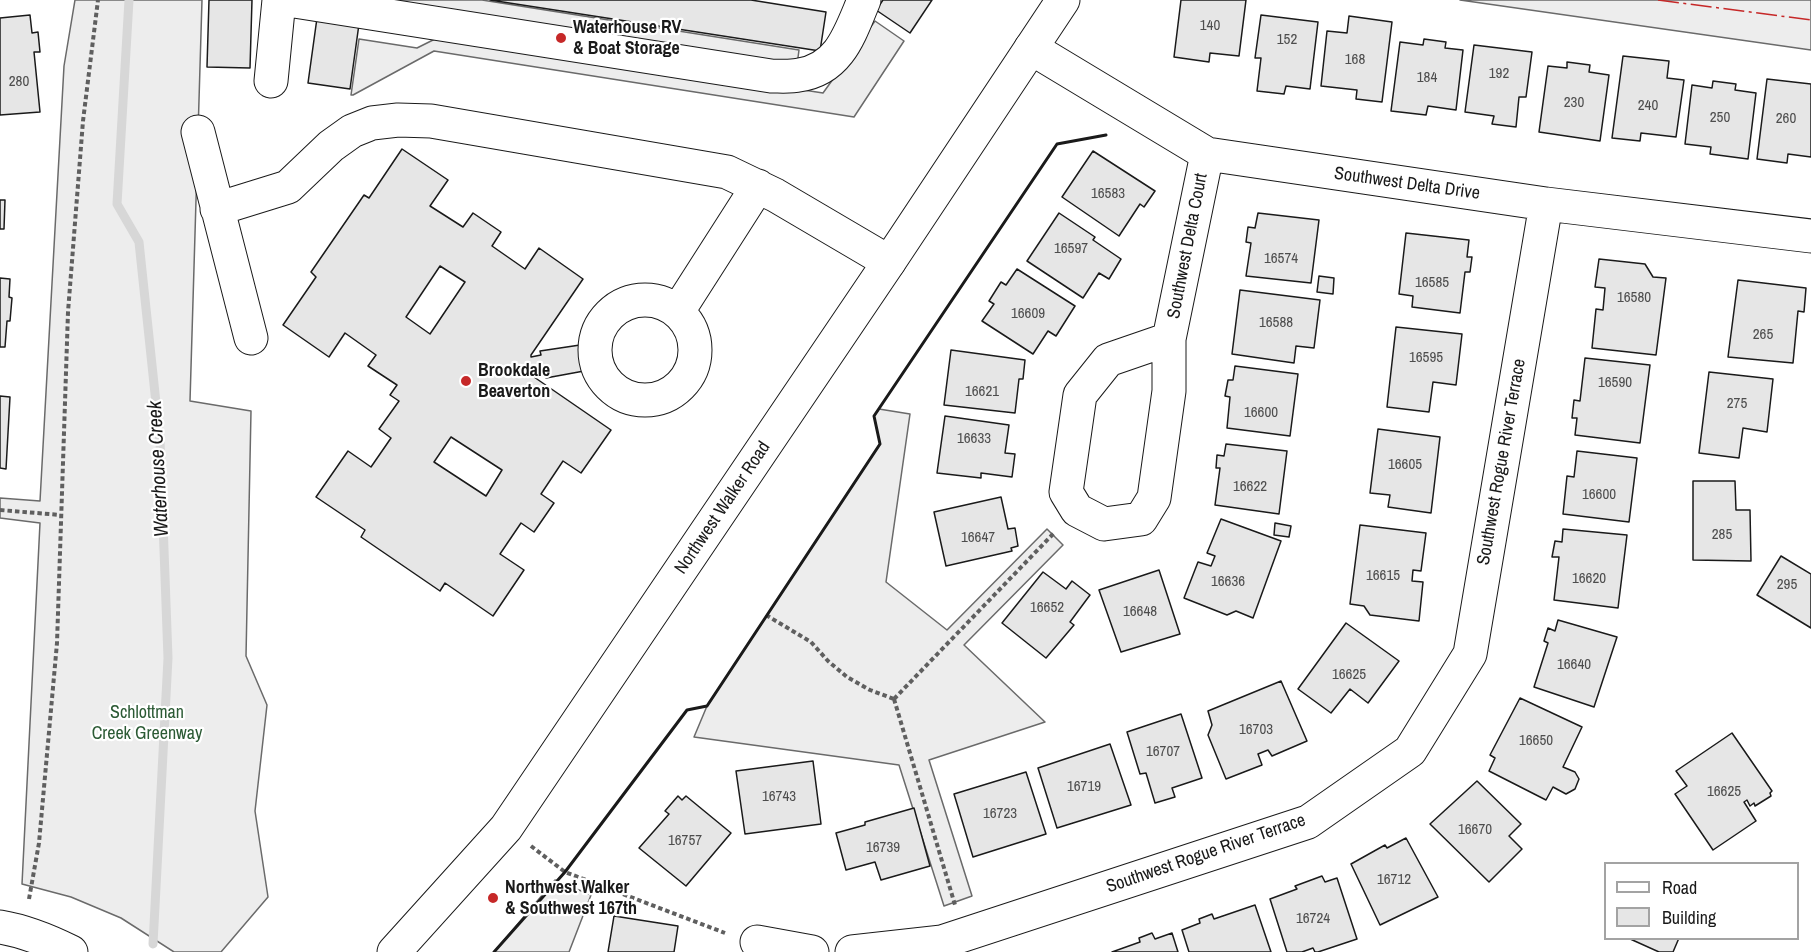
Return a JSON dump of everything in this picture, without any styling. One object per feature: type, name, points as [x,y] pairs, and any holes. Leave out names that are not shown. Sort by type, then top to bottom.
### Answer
[{"type":"street","points":[[272,81],[279,0]]},
{"type":"street","points":[[288,0],[771,76],[799,75],[818,70],[833,60],[847,40],[864,0]]},
{"type":"street","name":"Northwest Walker Road","points":[[394,952],[506,828],[889,262],[1063,0]]},
{"type":"street","name":"Southwest Delta Drive","points":[[1031,48],[1207,154],[1546,204],[1811,236]]},
{"type":"street","points":[[218,209],[288,187],[331,146],[352,131],[372,123],[398,120],[431,121],[727,172],[758,186],[889,262]]},
{"type":"street","points":[[198,132],[251,338]]},
{"type":"street","name":"Southwest Delta Court","points":[[1170,339],[1108,360],[1080,395],[1066,492],[1077,510],[1104,524],[1141,519],[1154,498],[1169,391],[1170,339],[1207,154]]},
{"type":"street","points":[[678,311],[758,186]]},
{"type":"street","name":"Southwest Rogue River Terrace","points":[[852,952],[950,943],[1308,822],[1410,751],[1470,654],[1546,204]]},
{"type":"street","points":[[0,927],[13,929],[71,952]]},
{"type":"street","points":[[757,942],[812,952]]},
{"type":"path","points":[[29,896],[39,843],[57,643],[68,312],[83,121],[98,0]]},
{"type":"path","points":[[0,510],[60,515]]},
{"type":"path","points":[[894,699],[1077,510]]},
{"type":"path","points":[[766,615],[812,642],[828,661],[847,677],[870,690],[894,699]]},
{"type":"path","points":[[894,699],[950,943]]},
{"type":"path","points":[[506,828],[565,872],[716,931],[757,942]]},
{"type":"shaded area","name":"Schlottman Creek Greenway","points":[[75,0],[202,0],[190,401],[251,411],[246,656],[267,705],[255,811],[268,897],[221,952],[174,952],[121,918],[71,897],[22,884],[40,523],[0,518],[0,498],[40,501],[64,66]]},
{"type":"shaded area","points":[[375,0],[482,0],[799,50],[797,65]]},
{"type":"shaded area","points":[[1460,0],[1811,0],[1811,50]]},
{"type":"shaded area","points":[[875,21],[904,41],[854,117],[434,51],[351,95],[359,39],[417,48],[445,34],[823,93]]},
{"type":"shaded area","points":[[879,409],[910,414],[886,582],[947,630],[1047,529],[1063,545],[964,645],[1045,722],[929,760],[972,896],[944,906],[899,765],[694,737],[707,706],[880,444],[874,416]]},
{"type":"shaded area","points":[[555,880],[591,895],[569,952],[494,952]]},
{"type":"building","points":[[209,0],[252,0],[250,68],[207,67]]},
{"type":"building","points":[[490,0],[751,0],[826,12],[820,51]]},
{"type":"building","points":[[883,0],[932,0],[910,33],[876,10]]},
{"type":"building","points":[[1181,0],[1246,0],[1239,56],[1210,53],[1209,62],[1174,57]]},
{"type":"building","points":[[30,15],[32,33],[38,32],[40,52],[34,52],[40,112],[0,115],[0,18]]},
{"type":"building","points":[[1261,15],[1318,22],[1310,89],[1286,86],[1284,94],[1257,91],[1261,58],[1255,58]]},
{"type":"building","points":[[1349,16],[1392,22],[1382,102],[1356,99],[1357,90],[1321,86],[1327,31],[1347,33]]},
{"type":"building","points":[[317,18],[359,24],[350,89],[308,83]]},
{"type":"building","points":[[1424,39],[1446,42],[1445,48],[1463,50],[1456,110],[1428,106],[1426,115],[1391,111],[1400,42],[1423,45]]},
{"type":"building","points":[[1474,45],[1532,52],[1526,97],[1519,97],[1516,127],[1492,124],[1494,116],[1465,112]]},
{"type":"building","points":[[1623,56],[1669,61],[1667,78],[1684,80],[1676,137],[1641,133],[1640,141],[1612,138]]},
{"type":"building","points":[[1567,62],[1590,65],[1589,72],[1609,75],[1600,141],[1539,132],[1548,66],[1567,68]]},
{"type":"building","points":[[1767,79],[1811,84],[1811,157],[1788,154],[1787,163],[1757,159]]},
{"type":"building","points":[[1713,81],[1736,84],[1735,90],[1756,93],[1748,159],[1710,154],[1711,147],[1685,144],[1692,85],[1712,88]]},
{"type":"building","name":"Brookdale Beaverton","points":[[402,149],[448,180],[430,206],[463,227],[473,213],[501,232],[492,246],[525,269],[539,248],[583,279],[531,357],[541,355],[540,351],[580,345],[584,371],[546,378],[545,376],[534,377],[611,430],[581,473],[563,461],[541,494],[554,503],[534,532],[521,523],[500,554],[524,570],[493,616],[445,583],[440,591],[361,537],[365,530],[316,497],[348,451],[371,467],[391,438],[379,429],[399,401],[390,395],[397,385],[368,366],[376,355],[345,333],[329,357],[283,325],[316,277],[311,272],[364,195],[369,198]],"holes":[[[440,266],[465,282],[430,334],[406,317]],[[451,437],[502,470],[486,496],[434,462]]]},
{"type":"building","points":[[1093,151],[1155,191],[1144,207],[1140,204],[1119,236],[1062,197]]},
{"type":"building","points":[[0,200],[5,200],[4,229],[0,229]]},
{"type":"building","points":[[1059,213],[1095,237],[1093,240],[1121,259],[1109,279],[1099,273],[1083,298],[1027,261]]},
{"type":"building","points":[[1258,213],[1319,220],[1311,283],[1246,276],[1251,243],[1246,242],[1248,227],[1255,228]]},
{"type":"building","points":[[1406,233],[1469,240],[1467,257],[1472,257],[1470,272],[1465,272],[1460,313],[1412,307],[1413,296],[1399,294]]},
{"type":"building","points":[[1599,259],[1645,264],[1653,277],[1666,278],[1656,355],[1592,348],[1596,309],[1603,310],[1605,288],[1595,287]]},
{"type":"building","points":[[1017,269],[1075,306],[1056,336],[1048,331],[1033,354],[982,321],[994,304],[989,301],[1001,282],[1006,285]]},
{"type":"building","points":[[1319,276],[1334,278],[1333,294],[1317,292]]},
{"type":"building","points":[[0,278],[10,279],[9,297],[12,298],[5,347],[0,347]]},
{"type":"building","points":[[1738,280],[1806,288],[1804,312],[1798,311],[1793,363],[1728,357]]},
{"type":"building","points":[[1240,290],[1320,300],[1314,348],[1296,346],[1294,363],[1232,354]]},
{"type":"building","points":[[1396,327],[1462,334],[1456,385],[1433,382],[1429,412],[1387,407]]},
{"type":"building","points":[[951,350],[1025,360],[1023,379],[1019,379],[1015,413],[944,405]]},
{"type":"building","points":[[1585,358],[1650,365],[1640,443],[1575,435],[1577,418],[1572,418],[1574,400],[1580,401]]},
{"type":"building","points":[[1235,366],[1298,374],[1290,436],[1227,428],[1230,397],[1225,396],[1228,380],[1233,380]]},
{"type":"building","points":[[1709,372],[1773,379],[1767,432],[1743,428],[1739,458],[1699,453]]},
{"type":"building","points":[[0,396],[10,397],[6,469],[0,468]]},
{"type":"building","points":[[945,416],[1009,425],[1005,453],[1015,454],[1012,477],[981,473],[981,478],[937,473]]},
{"type":"building","points":[[1378,429],[1440,437],[1431,513],[1388,507],[1390,495],[1370,493]]},
{"type":"building","points":[[1226,444],[1287,451],[1279,514],[1215,505],[1220,468],[1216,468],[1217,455],[1224,456]]},
{"type":"building","points":[[1577,451],[1637,458],[1629,522],[1563,514],[1567,476],[1574,477]]},
{"type":"building","points":[[1693,481],[1735,481],[1736,510],[1750,510],[1751,561],[1693,560]]},
{"type":"building","points":[[1001,497],[1008,529],[1015,528],[1018,546],[1011,548],[1012,551],[946,566],[934,512]]},
{"type":"building","points":[[1221,519],[1281,541],[1253,618],[1236,611],[1227,615],[1184,598],[1198,562],[1211,566],[1215,556],[1207,553]]},
{"type":"building","points":[[1275,523],[1291,526],[1289,537],[1274,535]]},
{"type":"building","points":[[1360,525],[1426,533],[1421,571],[1413,570],[1412,581],[1423,582],[1419,621],[1370,615],[1364,606],[1350,604]]},
{"type":"building","points":[[1563,529],[1627,535],[1618,608],[1554,600],[1559,557],[1552,557],[1555,541],[1562,542]]},
{"type":"building","points":[[1781,556],[1811,574],[1811,628],[1757,595]]},
{"type":"building","points":[[1159,570],[1180,634],[1121,652],[1099,590]]},
{"type":"building","points":[[1043,572],[1066,589],[1072,581],[1090,595],[1070,622],[1074,625],[1046,658],[1002,623]]},
{"type":"building","points":[[1558,620],[1617,637],[1594,707],[1534,687],[1548,643],[1544,641],[1548,628],[1555,631]]},
{"type":"building","points":[[1346,623],[1399,661],[1368,703],[1350,689],[1331,713],[1298,689]]},
{"type":"building","points":[[1281,681],[1307,741],[1272,756],[1268,750],[1258,754],[1262,765],[1226,779],[1208,735],[1212,725],[1208,711]]},
{"type":"building","points":[[1520,698],[1582,727],[1563,767],[1575,772],[1579,779],[1575,789],[1566,794],[1553,787],[1546,800],[1489,771],[1495,758],[1490,755]]},
{"type":"building","points":[[1181,714],[1202,778],[1172,788],[1175,797],[1155,803],[1146,773],[1140,774],[1127,732]]},
{"type":"building","points":[[1732,733],[1772,791],[1771,796],[1755,806],[1754,803],[1750,806],[1747,800],[1744,802],[1756,821],[1713,850],[1675,794],[1687,786],[1676,771]]},
{"type":"building","points":[[1110,744],[1131,805],[1057,828],[1038,768]]},
{"type":"building","points":[[813,761],[821,824],[745,834],[736,771]]},
{"type":"building","points":[[1026,772],[1046,834],[973,857],[954,794]]},
{"type":"building","points":[[1477,781],[1521,824],[1509,836],[1522,849],[1489,882],[1430,824]]},
{"type":"building","points":[[678,796],[682,800],[686,796],[731,833],[686,886],[639,848],[669,814],[665,811]]},
{"type":"building","points":[[914,808],[930,866],[881,880],[875,862],[846,870],[836,833]]},
{"type":"building","points":[[1406,838],[1438,897],[1380,925],[1351,864],[1385,845],[1387,848]]},
{"type":"building","points":[[1322,876],[1325,882],[1337,878],[1357,939],[1318,952],[1315,952],[1313,948],[1302,952],[1287,952],[1270,899]]},
{"type":"building","points":[[1255,905],[1271,952],[1189,952],[1182,930],[1200,923],[1199,919],[1212,914],[1214,919]]},
{"type":"building","points":[[614,916],[678,926],[674,952],[608,952]]},
{"type":"building","points":[[1152,933],[1155,939],[1172,933],[1178,952],[1112,952],[1140,942],[1139,938]]},
{"type":"building","points":[[1632,940],[1678,940],[1673,952],[1659,952]]},
{"type":"waterway","name":"Waterhouse Creek","points":[[129,0],[117,204],[139,242],[160,441],[168,658],[153,944]]},
{"type":"wall","points":[[494,952],[565,872],[687,710],[707,706],[880,444],[874,416],[1057,144],[1106,135]]},
{"type":"power","points":[[1658,0],[1811,20]]},
{"type":"place","name":"Waterhouse RV & Boat Storage","points":[[561,38]]},
{"type":"place","name":"Brookdale Beaverton","points":[[466,381]]},
{"type":"place","name":"Northwest Walker & Southwest 167th","points":[[493,898]]}]
